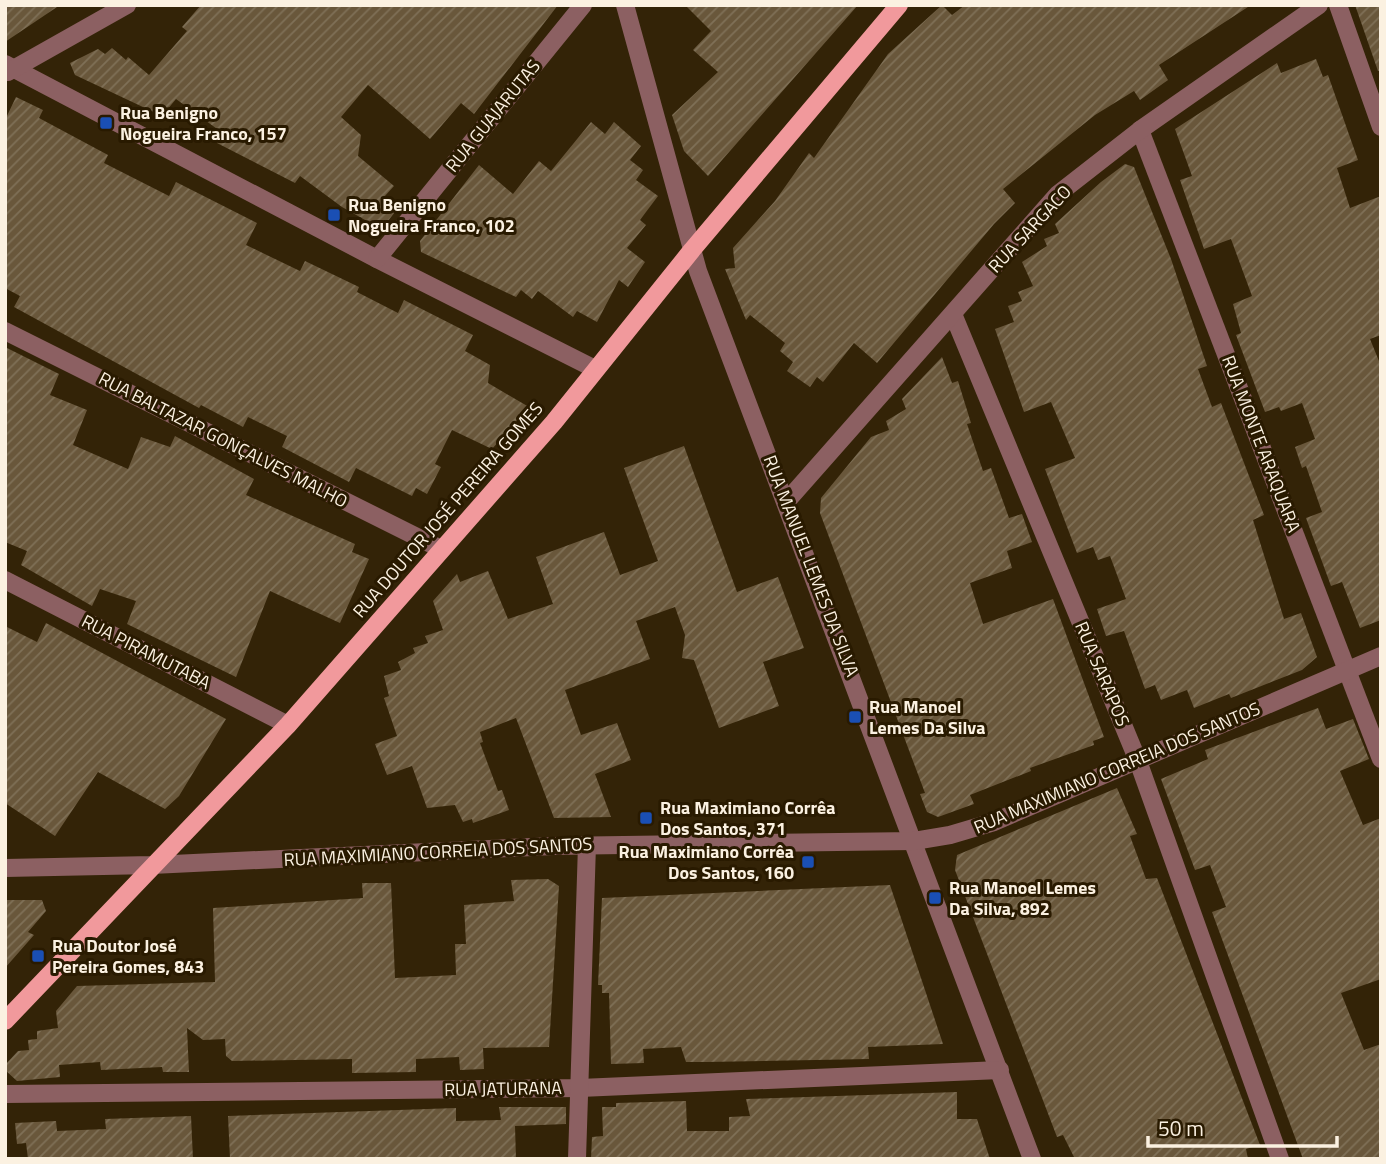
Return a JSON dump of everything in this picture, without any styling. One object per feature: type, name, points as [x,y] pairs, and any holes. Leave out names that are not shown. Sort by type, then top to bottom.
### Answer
[{"type":"main road","name":"RUA DOUTOR JOSÉ PEREIRA GOMES","points":[[5,1021],[288,725],[554,422],[692,250],[899,5]]},
{"type":"street","points":[[8,69],[128,5]]},
{"type":"street","name":"RUA GUAJARUTAS","points":[[377,259],[583,5]]},
{"type":"street","name":"RUA MANUEL LEMES DA SILVA","points":[[625,5],[692,250],[1032,1159]]},
{"type":"street","name":"RUA SARGACO","points":[[786,502],[1058,194],[1140,130],[1319,5]]},
{"type":"street","points":[[1338,5],[1381,127]]},
{"type":"street","points":[[8,69],[595,369]]},
{"type":"street","name":"RUA MONTE ARAQUARA","points":[[1140,130],[1381,759]]},
{"type":"street","name":"RUA SARAPOS","points":[[953,314],[1138,761],[1280,1159]]},
{"type":"street","name":"RUA BALTAZAR GONÇALVES MALHO","points":[[5,331],[441,549]]},
{"type":"street","name":"RUA PIRAMUTABA","points":[[5,580],[288,725]]},
{"type":"street","name":"RUA MAXIMIANO CORREIA DOS SANTOS","points":[[5,868],[152,865],[587,845],[914,841],[950,835],[994,822],[1381,656]]},
{"type":"street","points":[[577,1159],[587,845]]},
{"type":"street","name":"RUA JATURANA","points":[[5,1094],[580,1088],[1000,1070]]},
{"type":"building","points":[[5,5],[60,5],[5,42]]},
{"type":"building","points":[[201,5],[558,5],[474,114],[461,103],[430,139],[368,85],[341,117],[361,135],[358,156],[394,186],[384,197],[398,208],[388,221],[374,225],[342,207],[300,176],[295,183],[217,143],[224,134],[176,99],[162,116],[75,75],[70,63],[98,49],[105,54],[112,48],[126,60],[128,57],[149,75],[187,31],[182,27]]},
{"type":"building","points":[[685,5],[858,5],[708,176],[684,151],[672,115],[718,72],[693,50],[711,31]]},
{"type":"building","points":[[942,5],[952,15],[965,5],[1251,5],[1159,65],[1168,80],[1140,100],[1134,91],[1095,115],[1003,189],[1015,203],[994,224],[877,363],[854,343],[823,382],[817,377],[810,387],[787,371],[793,362],[780,351],[785,343],[750,315],[746,320],[725,269],[735,268],[733,248],[775,201],[809,153],[814,158],[888,54]]},
{"type":"building","points":[[1355,5],[1381,5],[1381,70],[1378,71]]},
{"type":"building","points":[[1316,59],[1323,77],[1328,75],[1358,160],[1337,168],[1350,208],[1381,196],[1381,335],[1370,339],[1381,366],[1381,620],[1360,628],[1342,582],[1331,586],[1306,518],[1322,512],[1306,466],[1302,468],[1295,447],[1315,439],[1302,403],[1281,411],[1279,407],[1265,412],[1236,335],[1241,333],[1233,304],[1252,296],[1231,239],[1204,249],[1180,180],[1192,176],[1175,129],[1277,63],[1281,73]]},
{"type":"building","points":[[16,97],[43,110],[39,118],[108,155],[104,163],[169,196],[176,182],[257,223],[246,245],[300,271],[305,261],[359,287],[357,292],[398,313],[404,300],[473,335],[465,351],[490,365],[488,383],[529,407],[492,449],[452,430],[435,464],[441,467],[427,494],[416,488],[412,496],[356,468],[349,482],[282,447],[287,436],[248,417],[243,427],[201,405],[199,408],[14,307],[20,296],[5,288],[5,120]]},
{"type":"building","points":[[591,122],[605,134],[614,122],[641,146],[630,160],[643,170],[636,180],[658,196],[640,220],[646,225],[627,248],[645,262],[628,287],[619,280],[597,322],[577,311],[573,317],[538,291],[532,299],[521,290],[516,297],[421,252],[420,241],[479,165],[513,194],[539,161],[551,171]]},
{"type":"building","points":[[1125,164],[1134,167],[1171,259],[1207,366],[1198,369],[1212,407],[1221,403],[1264,515],[1253,520],[1284,619],[1301,613],[1317,657],[1302,670],[1231,698],[1229,694],[1194,708],[1187,690],[1161,700],[1155,685],[1145,689],[1124,631],[1106,636],[1097,609],[1126,599],[1110,556],[1098,560],[1093,547],[1077,553],[1045,469],[1075,458],[1051,402],[1024,412],[995,329],[1014,322],[1008,306],[1022,301],[1018,292],[1033,286],[1022,262],[1047,246],[1044,239],[1059,233],[1055,224]]},
{"type":"building","points":[[5,347],[59,374],[50,395],[87,410],[73,445],[128,469],[141,437],[170,447],[175,436],[254,479],[246,495],[355,544],[352,552],[369,559],[340,623],[270,591],[236,677],[127,624],[136,601],[100,589],[92,606],[21,565],[27,551],[5,542]]},
{"type":"building","points":[[942,357],[952,383],[958,381],[971,423],[967,424],[983,471],[991,468],[1009,518],[1022,514],[1032,542],[1007,551],[1012,568],[970,583],[983,624],[1053,599],[1104,737],[1093,741],[1094,745],[1030,768],[1031,771],[970,795],[974,804],[938,817],[927,812],[920,794],[925,793],[820,513],[821,498],[871,437],[889,430],[886,421],[906,409],[902,399]]},
{"type":"building","points":[[684,446],[737,592],[778,577],[804,648],[763,662],[779,706],[719,728],[694,660],[682,658],[685,635],[675,607],[636,621],[650,659],[565,690],[581,735],[617,723],[631,760],[595,774],[611,817],[554,818],[516,718],[480,732],[483,742],[480,743],[498,791],[502,790],[509,810],[473,823],[472,819],[463,822],[455,805],[427,808],[412,766],[387,775],[375,744],[397,736],[384,698],[389,696],[384,676],[401,670],[398,662],[415,653],[413,648],[428,643],[425,636],[443,630],[433,601],[457,574],[460,582],[488,571],[508,619],[553,604],[536,557],[604,532],[620,575],[658,561],[624,468]]},
{"type":"building","points":[[46,623],[226,719],[179,796],[165,809],[98,772],[55,836],[5,803],[5,626],[37,642]]},
{"type":"building","points":[[1318,708],[1326,729],[1353,719],[1369,759],[1340,771],[1363,825],[1381,818],[1381,979],[1341,993],[1364,1050],[1381,1044],[1381,1159],[1303,1159],[1212,912],[1226,907],[1210,865],[1195,870],[1161,779],[1208,759],[1205,750]]},
{"type":"building","points":[[1117,788],[1137,834],[1130,836],[1146,879],[1157,878],[1260,1145],[1246,1149],[1248,1159],[1075,1159],[1063,1135],[1057,1137],[955,870],[957,855]]},
{"type":"building","points":[[548,879],[559,886],[549,1047],[483,1048],[484,1069],[460,1070],[459,1057],[416,1059],[416,1072],[352,1073],[352,1059],[232,1061],[226,1056],[225,1039],[203,1040],[187,1028],[189,1072],[163,1072],[162,1067],[101,1070],[100,1062],[59,1065],[60,1077],[17,1081],[5,1070],[5,1065],[18,1051],[29,1050],[28,1040],[37,1039],[37,1031],[58,1028],[56,1011],[77,986],[215,982],[213,908],[363,898],[362,883],[391,883],[395,978],[456,975],[455,944],[466,944],[464,905],[514,901],[511,880]]},
{"type":"building","points":[[890,885],[943,1044],[868,1047],[869,1059],[706,1062],[686,1062],[681,1047],[643,1049],[644,1063],[611,1064],[609,993],[602,993],[602,985],[598,985],[602,898]]},
{"type":"building","points":[[5,900],[42,900],[46,911],[28,932],[34,935],[5,968]]},
{"type":"building","points":[[957,1092],[957,1119],[977,1119],[990,1159],[591,1159],[592,1137],[603,1136],[602,1107],[616,1107],[616,1103],[686,1101],[687,1131],[729,1131],[729,1117],[750,1116],[746,1099]]},
{"type":"building","points":[[499,1107],[566,1107],[566,1124],[515,1126],[516,1159],[230,1159],[228,1116],[456,1108],[456,1121],[501,1120]]},
{"type":"building","points":[[191,1116],[193,1159],[28,1159],[26,1143],[17,1144],[15,1123],[56,1121],[57,1131],[106,1129],[105,1119]]},
{"type":"place","name":"Rua Benigno Nogueira Franco, 157","points":[[106,123]]},
{"type":"place","name":"Rua Benigno Nogueira Franco, 102","points":[[334,215]]},
{"type":"place","name":"Rua Manoel Lemes Da Silva","points":[[855,717]]},
{"type":"place","name":"Rua Maximiano Corrêa Dos Santos, 371","points":[[646,818]]},
{"type":"place","name":"Rua Maximiano Corrêa Dos Santos, 160","points":[[808,862]]},
{"type":"place","name":"Rua Manoel Lemes Da Silva, 892","points":[[935,898]]},
{"type":"place","name":"Rua Doutor José Pereira Gomes, 843","points":[[38,956]]}]
